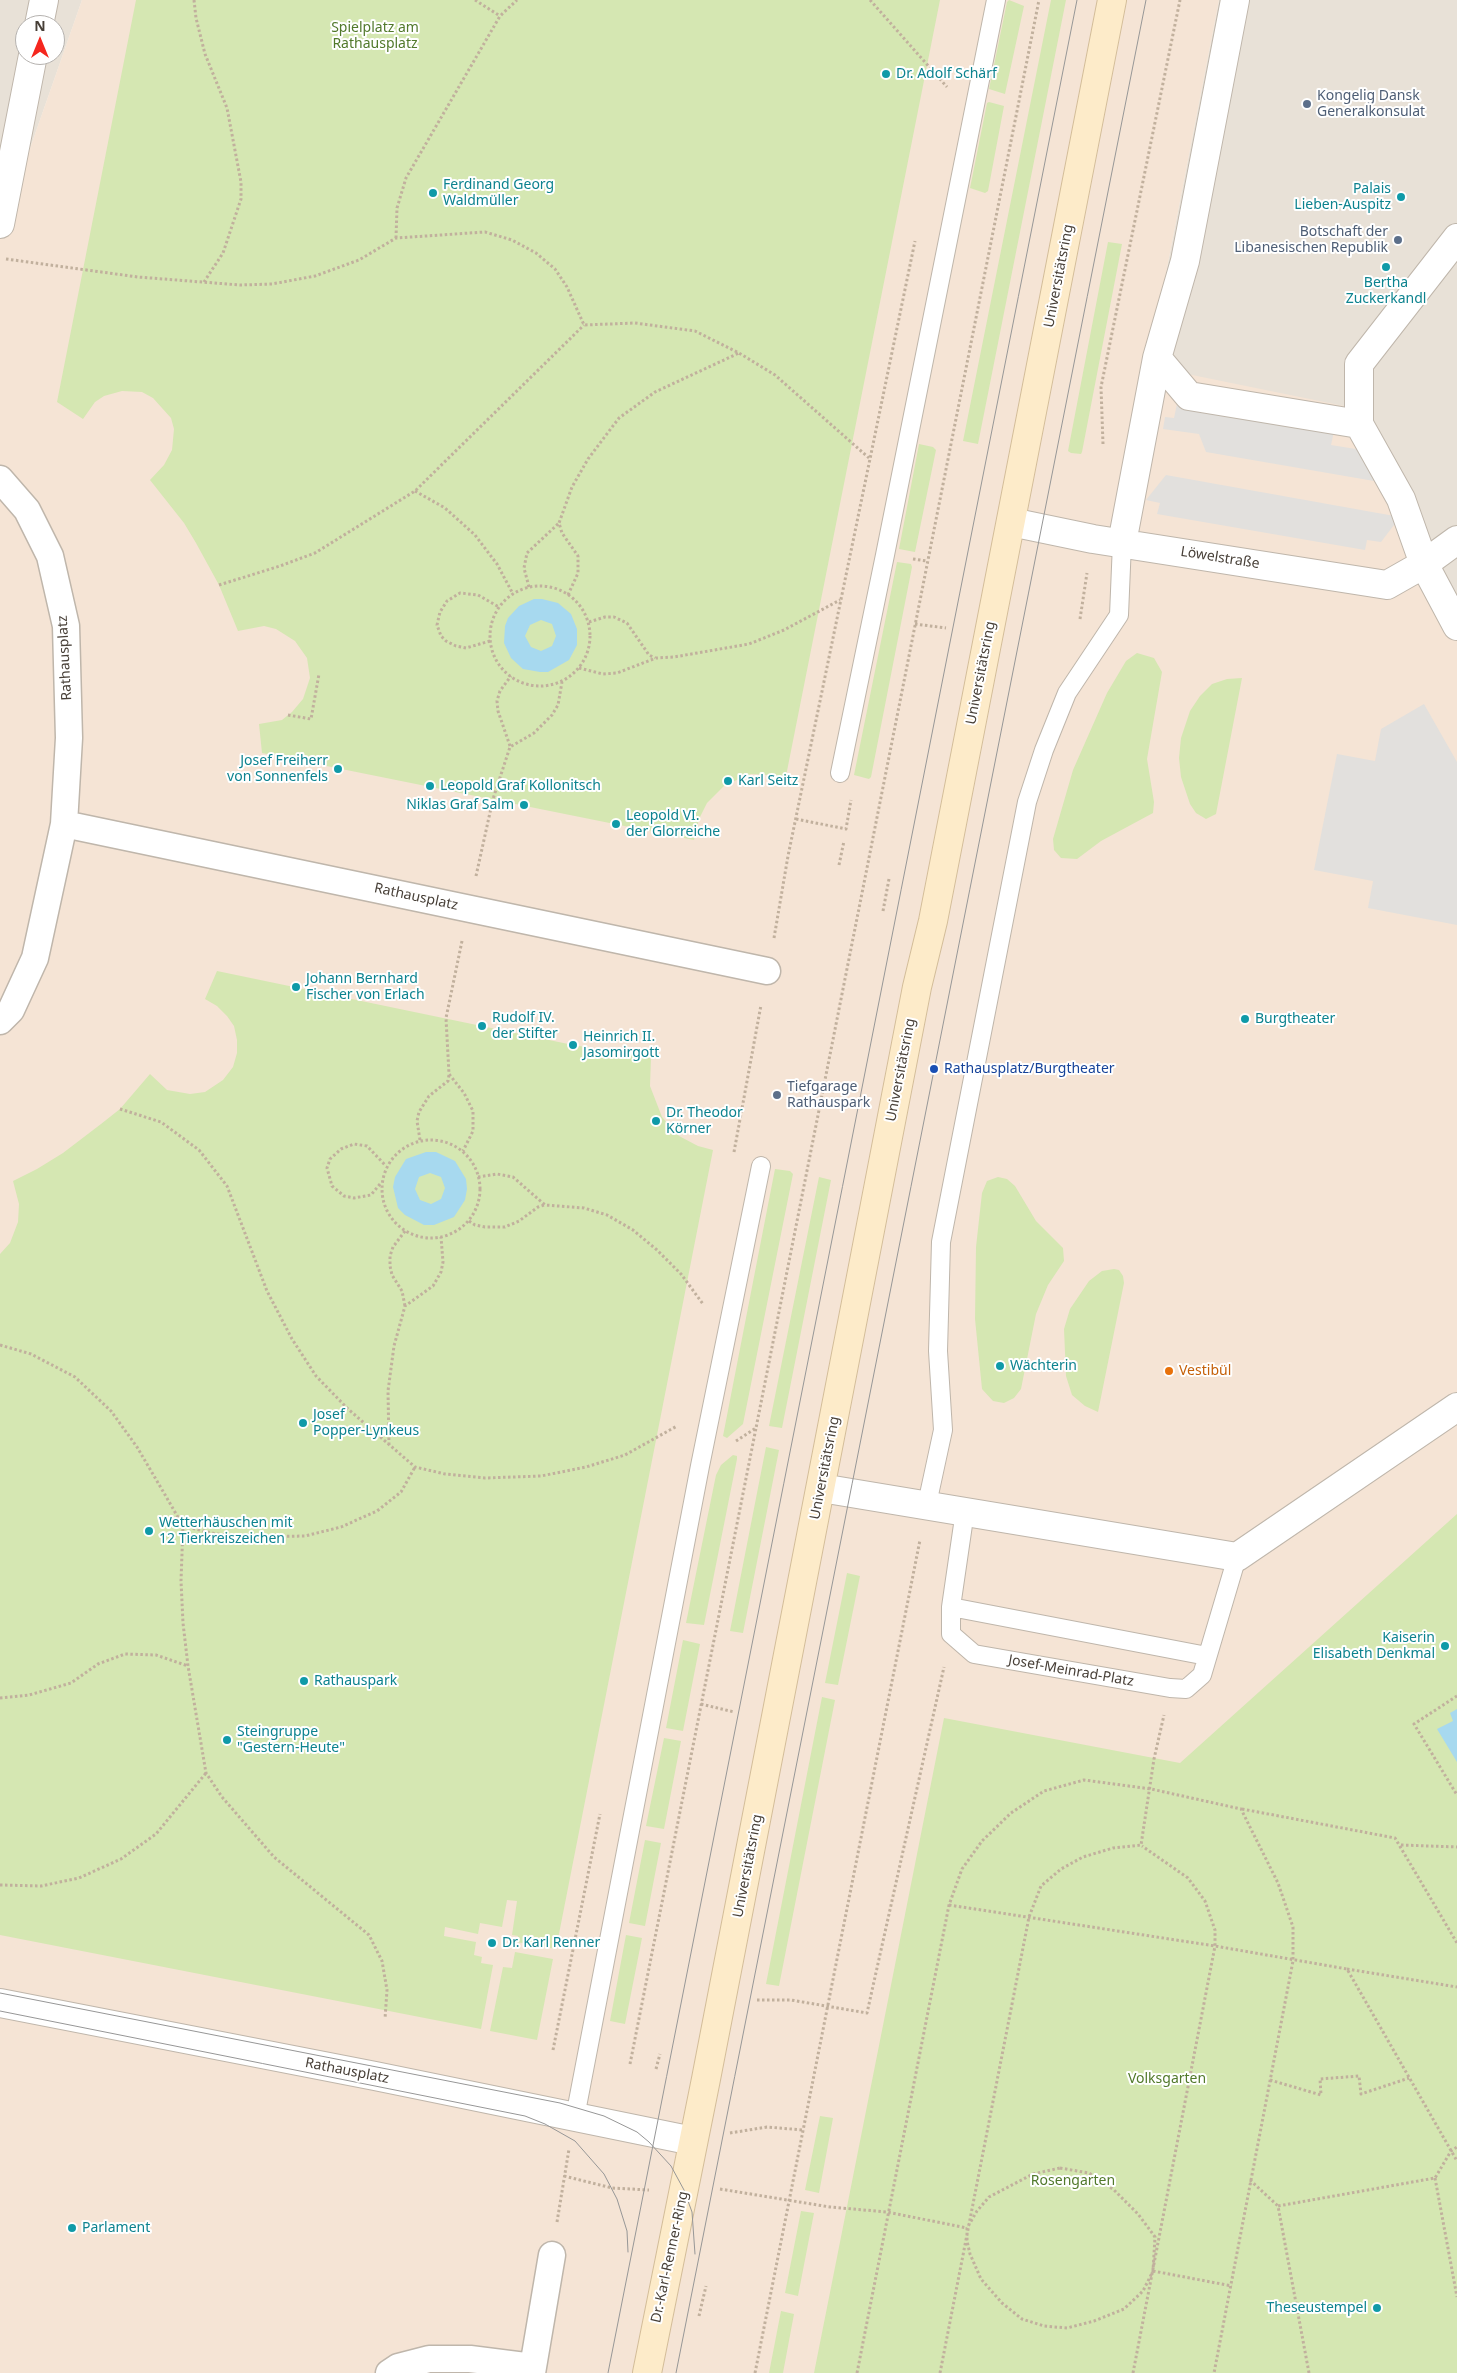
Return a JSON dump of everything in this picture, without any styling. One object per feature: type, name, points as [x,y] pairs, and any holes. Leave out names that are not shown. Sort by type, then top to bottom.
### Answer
[{"type":"main road","name":"Universitätsring","points":[[693,2141],[917,987],[933,921],[1012,522],[1112,0]]},
{"type":"main road","name":"Dr.-Karl-Renner-Ring","points":[[647,2373],[693,2141]]},
{"type":"street","points":[[41,15],[44,0]]},
{"type":"street","points":[[1122,543],[1157,358],[1184,261],[1235,0]]},
{"type":"street","points":[[0,224],[31,65]]},
{"type":"street","points":[[1457,238],[1358,364],[1359,424],[1401,498],[1424,564],[1457,626]]},
{"type":"street","points":[[1157,358],[1188,396],[1359,424]]},
{"type":"street","name":"Rathausplatz","points":[[0,479],[28,510],[50,556],[66,626],[69,738],[64,824],[34,958],[11,1010],[0,1021]]},
{"type":"street","name":"Löwelstraße","points":[[1012,522],[1122,543],[1387,585],[1424,564],[1457,540]]},
{"type":"street","name":"Rathausplatz","points":[[64,824],[768,971]]},
{"type":"street","points":[[821,1488],[927,1504],[1237,1558],[1457,1407]]},
{"type":"street","name":"Rathausplatz","points":[[0,2003],[693,2141]]},
{"type":"street","points":[[389,2373],[398,2367],[429,2360],[470,2359],[532,2370],[552,2255]]},
{"type":"lane","points":[[840,773],[886,554],[996,0]]},
{"type":"lane","points":[[927,1504],[943,1430],[938,1351],[940,1242],[1027,802],[1044,750],[1066,693],[1119,615],[1122,543]]},
{"type":"lane","points":[[575,2117],[700,1466],[761,1166]]},
{"type":"lane","points":[[951,1634],[951,1607],[965,1511]]},
{"type":"lane","name":"Josef-Meinrad-Platz","points":[[951,1634],[974,1654],[1170,1688],[1186,1689],[1202,1675],[1237,1558]]},
{"type":"lane","points":[[951,1607],[1208,1656]]},
{"type":"path","points":[[194,0],[196,18],[205,54],[227,108],[241,182],[241,199],[223,253],[204,282]]},
{"type":"path","points":[[475,0],[500,16]]},
{"type":"path","points":[[396,238],[398,208],[406,178],[500,16],[517,0]]},
{"type":"path","points":[[870,0],[947,87]]},
{"type":"path","points":[[630,2064],[1039,0]]},
{"type":"path","points":[[1104,453],[1101,429],[1101,386],[1180,0]]},
{"type":"path","points":[[945,96],[949,77]]},
{"type":"path","points":[[0,258],[138,277],[240,285],[272,284],[315,276],[359,260],[396,238],[485,232],[512,240],[536,253],[555,269],[567,287],[584,324]]},
{"type":"path","points":[[788,856],[916,233]]},
{"type":"path","points":[[219,585],[280,566],[315,552],[415,491],[584,324],[635,323],[695,331],[739,353],[775,375],[869,458]]},
{"type":"path","points":[[529,588],[524,568],[527,552],[559,523],[572,487],[588,459],[620,418],[655,392],[739,353]]},
{"type":"path","points":[[415,491],[446,508],[475,535],[497,564],[513,594]]},
{"type":"path","points":[[559,523],[562,533],[578,556],[578,573],[568,595]]},
{"type":"path","points":[[529,588],[552,588],[568,595],[581,607],[589,622],[589,646],[579,668],[562,682],[545,686],[526,684],[511,676],[498,664],[490,641],[492,623],[499,607],[513,594],[529,588]]},
{"type":"path","points":[[490,641],[466,648],[446,641],[441,636],[437,625],[440,612],[447,601],[460,593],[478,595],[499,607]]},
{"type":"path","points":[[579,668],[603,674],[617,673],[656,658],[709,652],[748,644],[784,630],[841,600]]},
{"type":"path","points":[[589,622],[605,617],[614,617],[626,623],[649,655],[656,658]]},
{"type":"path","points":[[914,624],[946,628]]},
{"type":"path","points":[[288,715],[311,719],[319,674]]},
{"type":"path","points":[[510,747],[498,711],[498,701],[500,691],[511,676]]},
{"type":"path","points":[[796,819],[846,829],[853,792]]},
{"type":"path","points":[[839,865],[844,841]]},
{"type":"path","points":[[883,911],[890,879]]},
{"type":"path","points":[[420,1140],[417,1130],[419,1112],[429,1096],[444,1086],[450,1074]]},
{"type":"path","points":[[120,1109],[161,1122],[199,1150],[227,1186],[267,1291],[292,1339],[316,1376],[389,1446],[415,1467],[445,1474],[485,1478],[542,1476],[625,1455],[678,1426]]},
{"type":"path","points":[[381,1182],[382,1200],[389,1216],[405,1231],[416,1237],[441,1237],[457,1231],[469,1221],[478,1204],[481,1185],[476,1167],[463,1151],[442,1140],[420,1140],[400,1149],[386,1166],[381,1182],[372,1195],[354,1198],[344,1196],[332,1186],[327,1168],[330,1159],[341,1149],[354,1144],[367,1146],[386,1166]]},
{"type":"path","points":[[478,1177],[497,1174],[513,1177],[545,1205]]},
{"type":"path","points":[[469,1221],[475,1225],[485,1227],[505,1227],[520,1221],[538,1207],[545,1205],[584,1208],[607,1216],[633,1230],[657,1250],[681,1274],[705,1306]]},
{"type":"path","points":[[389,1446],[388,1391],[390,1369],[405,1306],[402,1291],[392,1276],[390,1256],[393,1247],[405,1231]]},
{"type":"path","points":[[405,1306],[433,1286],[441,1272],[443,1262],[441,1237]]},
{"type":"path","points":[[0,1345],[31,1354],[75,1377],[111,1411],[137,1447],[183,1526],[181,1580],[188,1666],[206,1773],[222,1797],[274,1857],[369,1935],[382,1961],[387,1990],[385,2019]]},
{"type":"path","points":[[700,1466],[756,1428]]},
{"type":"path","points":[[183,1526],[216,1534],[250,1537],[305,1536],[341,1526],[377,1511],[400,1492],[415,1467]]},
{"type":"path","points":[[755,2373],[912,1578]]},
{"type":"path","points":[[721,2001],[791,2000],[866,2014],[951,1634]]},
{"type":"path","points":[[0,1698],[29,1695],[71,1683],[98,1664],[125,1654],[156,1655],[188,1666]]},
{"type":"path","points":[[1141,1846],[1154,1759],[1170,1688]]},
{"type":"path","points":[[1457,1696],[1414,1724],[1457,1796]]},
{"type":"path","points":[[701,1704],[734,1712]]},
{"type":"path","points":[[0,1885],[41,1886],[80,1878],[121,1859],[156,1834],[206,1773]]},
{"type":"path","points":[[857,2373],[887,2212],[949,1905],[962,1869],[982,1841],[1011,1812],[1044,1791],[1084,1780],[1151,1789],[1241,1809],[1395,1838],[1457,1943]]},
{"type":"path","points":[[1214,2373],[1293,1961],[1293,1927],[1280,1888],[1241,1809]]},
{"type":"path","points":[[940,2373],[1029,1917],[1041,1886],[1061,1869],[1083,1857],[1113,1848],[1141,1846],[1188,1878],[1205,1902],[1215,1930],[1215,1946],[1133,2373]]},
{"type":"path","points":[[1400,1846],[1457,1847]]},
{"type":"path","points":[[949,1905],[1215,1946],[1293,1961],[1457,1987]]},
{"type":"path","points":[[1347,1969],[1457,2161]]},
{"type":"path","points":[[656,2070],[660,2054]]},
{"type":"path","points":[[1270,2080],[1321,2094],[1320,2079],[1359,2076],[1359,2092],[1361,2094],[1409,2078]]},
{"type":"path","points":[[552,2255],[575,2117]]},
{"type":"path","points":[[693,2141],[724,2133],[767,2128],[804,2130]]},
{"type":"path","points":[[1457,2147],[1451,2151],[1435,2178],[1457,2297]]},
{"type":"path","points":[[1060,2168],[1089,2173],[1114,2190],[1138,2214],[1155,2237],[1153,2271],[1143,2291],[1124,2309],[1067,2328],[1044,2326],[1022,2319],[1002,2303],[981,2279],[970,2254],[967,2228],[977,2210],[989,2197],[1033,2174],[1060,2168]]},
{"type":"path","points":[[1278,2206],[1435,2178]]},
{"type":"path","points":[[1250,2180],[1278,2206],[1309,2373]]},
{"type":"path","points":[[790,2201],[887,2212],[967,2228]]},
{"type":"path","points":[[1153,2271],[1232,2286]]},
{"type":"path","points":[[699,2316],[706,2286]]},
{"type":"shaded area","points":[[0,0],[82,0],[65,49],[65,15],[15,15],[15,65],[59,65],[0,234]]},
{"type":"shaded area","points":[[82,0],[1219,0],[1148,366],[1344,406],[1457,620],[1457,2373],[0,2373],[0,234],[59,65],[65,65],[65,49]]},
{"type":"shaded area","points":[[1219,0],[1457,0],[1457,620],[1148,366]]},
{"type":"shaded area","points":[[1177,404],[1334,431],[1331,445],[1362,450],[1374,481],[1206,452],[1199,434],[1163,429],[1165,417],[1174,418]]},
{"type":"shaded area","points":[[1166,475],[1400,517],[1381,542],[1367,540],[1365,550],[1157,514],[1160,503],[1146,500]]},
{"type":"shaded area","points":[[1424,704],[1457,762],[1457,925],[1368,908],[1373,881],[1314,870],[1337,754],[1375,761],[1381,729]]},
{"type":"green space","name":"Spielplatz am Rathausplatz","points":[[136,0],[940,0],[786,776],[751,774],[725,785],[707,803],[699,819],[694,840],[262,753],[259,724],[282,720],[303,699],[310,678],[307,658],[295,641],[276,629],[264,626],[238,631],[219,585],[196,543],[184,523],[150,480],[164,465],[172,450],[174,429],[171,418],[153,398],[142,392],[122,391],[104,396],[95,402],[83,419],[57,402]]},
{"type":"green space","points":[[1009,0],[1024,6],[1005,94],[989,89],[1007,2]]},
{"type":"green space","points":[[1051,0],[1066,0],[978,444],[963,441]]},
{"type":"green space","points":[[987,103],[1004,106],[988,191],[985,193],[970,188]]},
{"type":"green space","points":[[1108,242],[1122,244],[1082,452],[1081,454],[1071,453],[1068,451]]},
{"type":"green space","points":[[919,444],[933,447],[936,450],[915,552],[899,549]]},
{"type":"green space","points":[[897,562],[911,564],[912,567],[871,777],[869,779],[854,775]]},
{"type":"green space","points":[[1137,653],[1154,658],[1162,672],[1147,759],[1154,802],[1153,813],[1101,841],[1077,859],[1061,858],[1054,850],[1053,839],[1073,770],[1107,693],[1126,661]]},
{"type":"green space","points":[[1242,678],[1216,814],[1206,819],[1196,813],[1190,804],[1181,777],[1179,758],[1181,738],[1190,711],[1200,696],[1212,684],[1227,679]]},
{"type":"green space","name":"Rathauspark","points":[[217,971],[573,1045],[651,1057],[650,1086],[662,1117],[679,1136],[698,1146],[713,1150],[556,1949],[517,1942],[518,1936],[512,1935],[517,1901],[507,1900],[502,1927],[480,1923],[478,1934],[445,1927],[444,1936],[476,1942],[474,1955],[482,1957],[481,1963],[493,1965],[481,2029],[0,1935],[0,1254],[10,1243],[18,1222],[19,1204],[13,1181],[63,1153],[101,1124],[120,1109],[150,1074],[167,1090],[190,1094],[205,1092],[223,1080],[233,1067],[237,1053],[237,1040],[234,1026],[227,1016],[217,1006],[205,999]]},
{"type":"green space","points":[[775,1169],[790,1171],[793,1174],[743,1424],[727,1438],[723,1436]]},
{"type":"green space","points":[[819,1177],[831,1180],[782,1428],[769,1426]]},
{"type":"green space","points":[[998,1177],[1007,1179],[1015,1186],[1036,1221],[1063,1248],[1064,1261],[1048,1285],[1036,1314],[1021,1389],[1014,1398],[1004,1403],[993,1401],[982,1389],[975,1319],[976,1247],[982,1193],[987,1181]]},
{"type":"green space","points":[[1119,1270],[1123,1276],[1124,1283],[1098,1412],[1085,1406],[1072,1395],[1066,1376],[1064,1329],[1070,1309],[1089,1281],[1102,1271]]},
{"type":"green space","points":[[766,1447],[779,1450],[743,1633],[730,1631]]},
{"type":"green space","points":[[733,1455],[737,1456],[737,1459],[704,1625],[686,1623],[716,1475],[721,1465]]},
{"type":"green space","name":"Volksgarten","points":[[1457,1514],[1457,2373],[814,2373],[944,1718],[1180,1763]]},
{"type":"green space","points":[[847,1573],[860,1576],[838,1685],[825,1683]]},
{"type":"green space","points":[[683,1640],[700,1644],[683,1731],[666,1728]]},
{"type":"green space","points":[[822,1697],[835,1700],[779,1986],[766,1984]]},
{"type":"green space","points":[[664,1738],[681,1741],[664,1829],[646,1826]]},
{"type":"green space","points":[[645,1840],[661,1843],[645,1926],[629,1923]]},
{"type":"green space","points":[[626,1935],[642,1938],[625,2024],[610,2021]]},
{"type":"green space","points":[[515,1952],[553,1959],[537,2040],[490,2031],[503,1967],[512,1968]]},
{"type":"green space","points":[[820,2116],[833,2118],[819,2193],[805,2190]]},
{"type":"green space","points":[[801,2211],[814,2213],[798,2296],[785,2293]]},
{"type":"green space","points":[[781,2311],[794,2314],[783,2373],[769,2373]]},
{"type":"water","points":[[534,599],[542,599],[558,603],[571,614],[577,629],[577,645],[569,660],[548,672],[540,672],[523,669],[511,658],[504,643],[505,626],[508,618],[519,606]],"holes":[[[541,620],[552,624],[556,636],[552,646],[541,651],[531,647],[525,636],[530,625]]]},
{"type":"water","points":[[426,1152],[436,1152],[455,1161],[466,1179],[467,1189],[465,1200],[454,1217],[434,1225],[424,1225],[405,1215],[398,1208],[393,1187],[395,1177],[406,1159]],"holes":[[[430,1173],[441,1177],[445,1188],[441,1199],[431,1204],[420,1200],[415,1189],[419,1177]]]},
{"type":"water","points":[[1457,1709],[1457,1762],[1437,1729],[1453,1721],[1450,1713]]},
{"type":"tram line","points":[[608,2373],[1077,0]]},
{"type":"tram line","points":[[676,2373],[1146,0]]},
{"type":"tram line","points":[[0,1993],[560,2103],[604,2116],[637,2132],[671,2166],[684,2190],[692,2212],[695,2254]]},
{"type":"tram line","points":[[0,2011],[525,2116],[545,2124],[575,2141],[604,2174],[617,2199],[627,2231],[628,2252]]},
{"type":"place","name":"Dr. Adolf Schärf","points":[[886,74]]},
{"type":"place","name":"Kongelig Dansk Generalkonsulat","points":[[1307,104]]},
{"type":"place","name":"Ferdinand Georg Waldmüller","points":[[433,193]]},
{"type":"place","name":"Palais Lieben-Auspitz","points":[[1401,197]]},
{"type":"place","name":"Botschaft der Libanesischen Republik","points":[[1398,240]]},
{"type":"place","name":"Bertha Zuckerkandl","points":[[1386,267]]},
{"type":"place","name":"Josef Freiherr von Sonnenfels","points":[[338,769]]},
{"type":"place","name":"Karl Seitz","points":[[728,781]]},
{"type":"place","name":"Leopold Graf Kollonitsch","points":[[430,786]]},
{"type":"place","name":"Niklas Graf Salm","points":[[524,805]]},
{"type":"place","name":"Leopold VI. der Glorreiche","points":[[616,824]]},
{"type":"place","name":"Johann Bernhard Fischer von Erlach","points":[[296,987]]},
{"type":"place","name":"Burgtheater","points":[[1245,1019]]},
{"type":"place","name":"Rudolf IV. der Stifter","points":[[482,1026]]},
{"type":"place","name":"Heinrich II. Jasomirgott","points":[[573,1045]]},
{"type":"place","name":"Rathausplatz/Burgtheater","points":[[934,1069]]},
{"type":"place","name":"Tiefgarage Rathauspark","points":[[777,1095]]},
{"type":"place","name":"Dr. Theodor Körner","points":[[656,1121]]},
{"type":"place","name":"Wächterin","points":[[1000,1366]]},
{"type":"place","name":"Vestibül","points":[[1169,1371]]},
{"type":"place","name":"Josef Popper-Lynkeus","points":[[303,1423]]},
{"type":"place","name":"Wetterhäuschen mit 12 Tierkreiszeichen","points":[[149,1531]]},
{"type":"place","name":"Kaiserin Elisabeth Denkmal","points":[[1445,1646]]},
{"type":"place","name":"Rathauspark","points":[[304,1681]]},
{"type":"place","name":"Steingruppe \"Gestern-Heute\"","points":[[227,1740]]},
{"type":"place","name":"Dr. Karl Renner","points":[[492,1943]]},
{"type":"place","name":"Parlament","points":[[72,2228]]},
{"type":"place","name":"Theseustempel","points":[[1377,2308]]},
{"type":"park label","name":"Rosengarten","points":[[1073,2181]]}]
